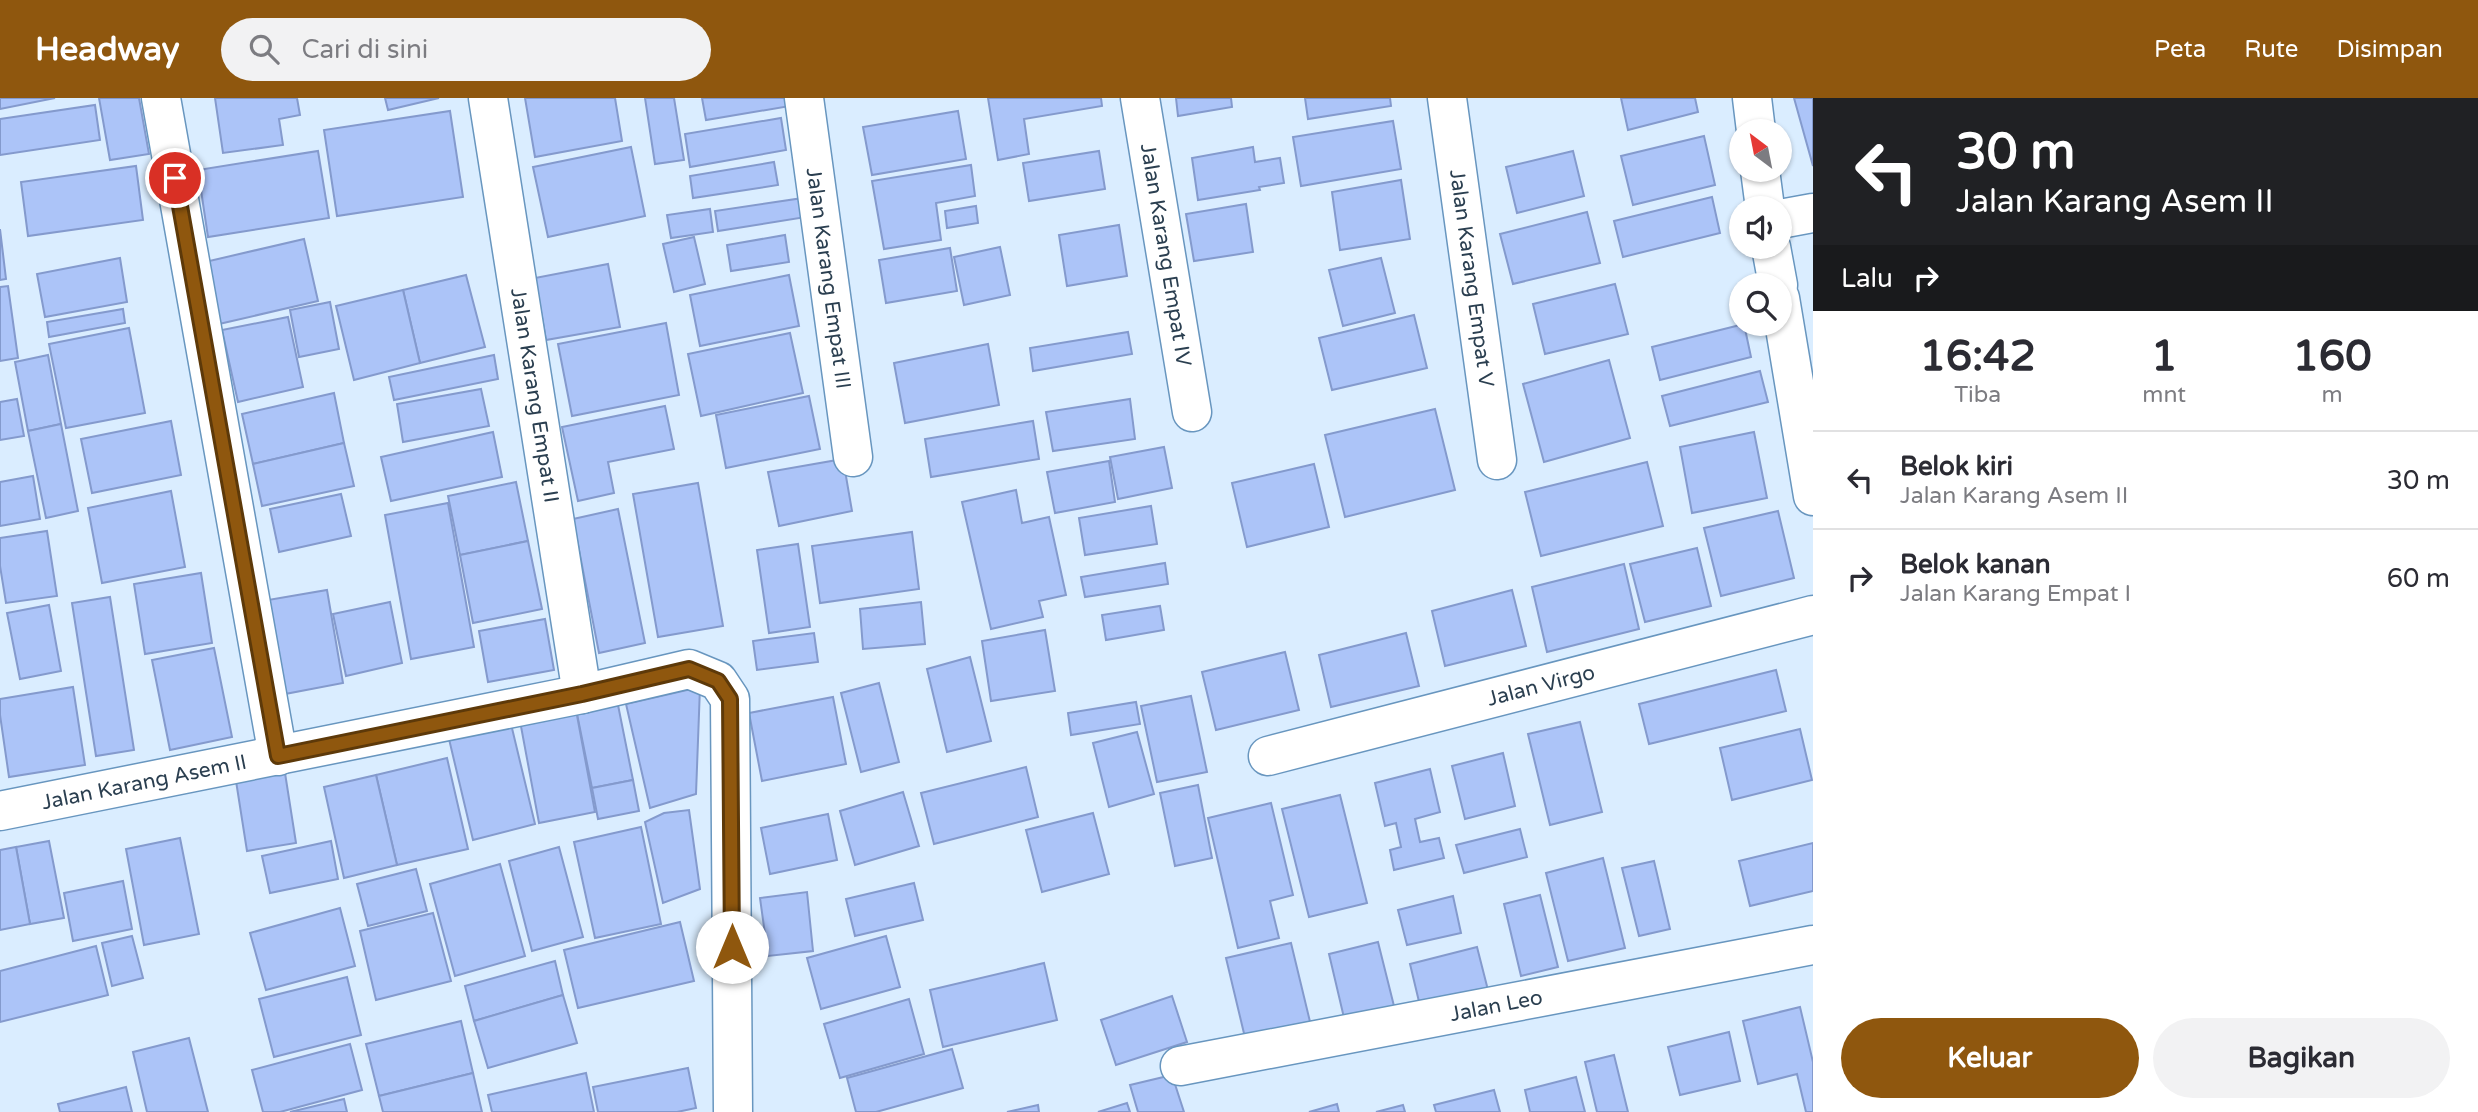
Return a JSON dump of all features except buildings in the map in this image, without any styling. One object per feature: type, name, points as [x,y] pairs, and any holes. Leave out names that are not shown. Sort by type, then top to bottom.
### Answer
[{"type":"street","points":[[161,98],[278,756]]},
{"type":"street","name":"Jalan Karang Empat II","points":[[488,98],[582,694]]},
{"type":"street","name":"Jalan Karang Empat III","points":[[804,98],[853,457]]},
{"type":"street","name":"Jalan Karang Empat IV","points":[[1140,98],[1192,412]]},
{"type":"street","name":"Jalan Karang Empat V","points":[[1447,98],[1497,460]]},
{"type":"street","points":[[1752,98],[1755,119]]},
{"type":"street","points":[[1792,217],[1813,213]]},
{"type":"street","points":[[1786,336],[1813,496]]},
{"type":"street","name":"Jalan Virgo","points":[[1268,756],[1813,615]]},
{"type":"street","name":"Jalan Karang Asem II","points":[[0,811],[582,694],[689,669],[718,681],[730,699],[733,1112]]},
{"type":"street","name":"Jalan Leo","points":[[1180,1066],[1813,945]]},
{"type":"route","points":[[175,178],[278,756],[582,694],[689,669],[718,681],[730,699],[732,947]]}]
